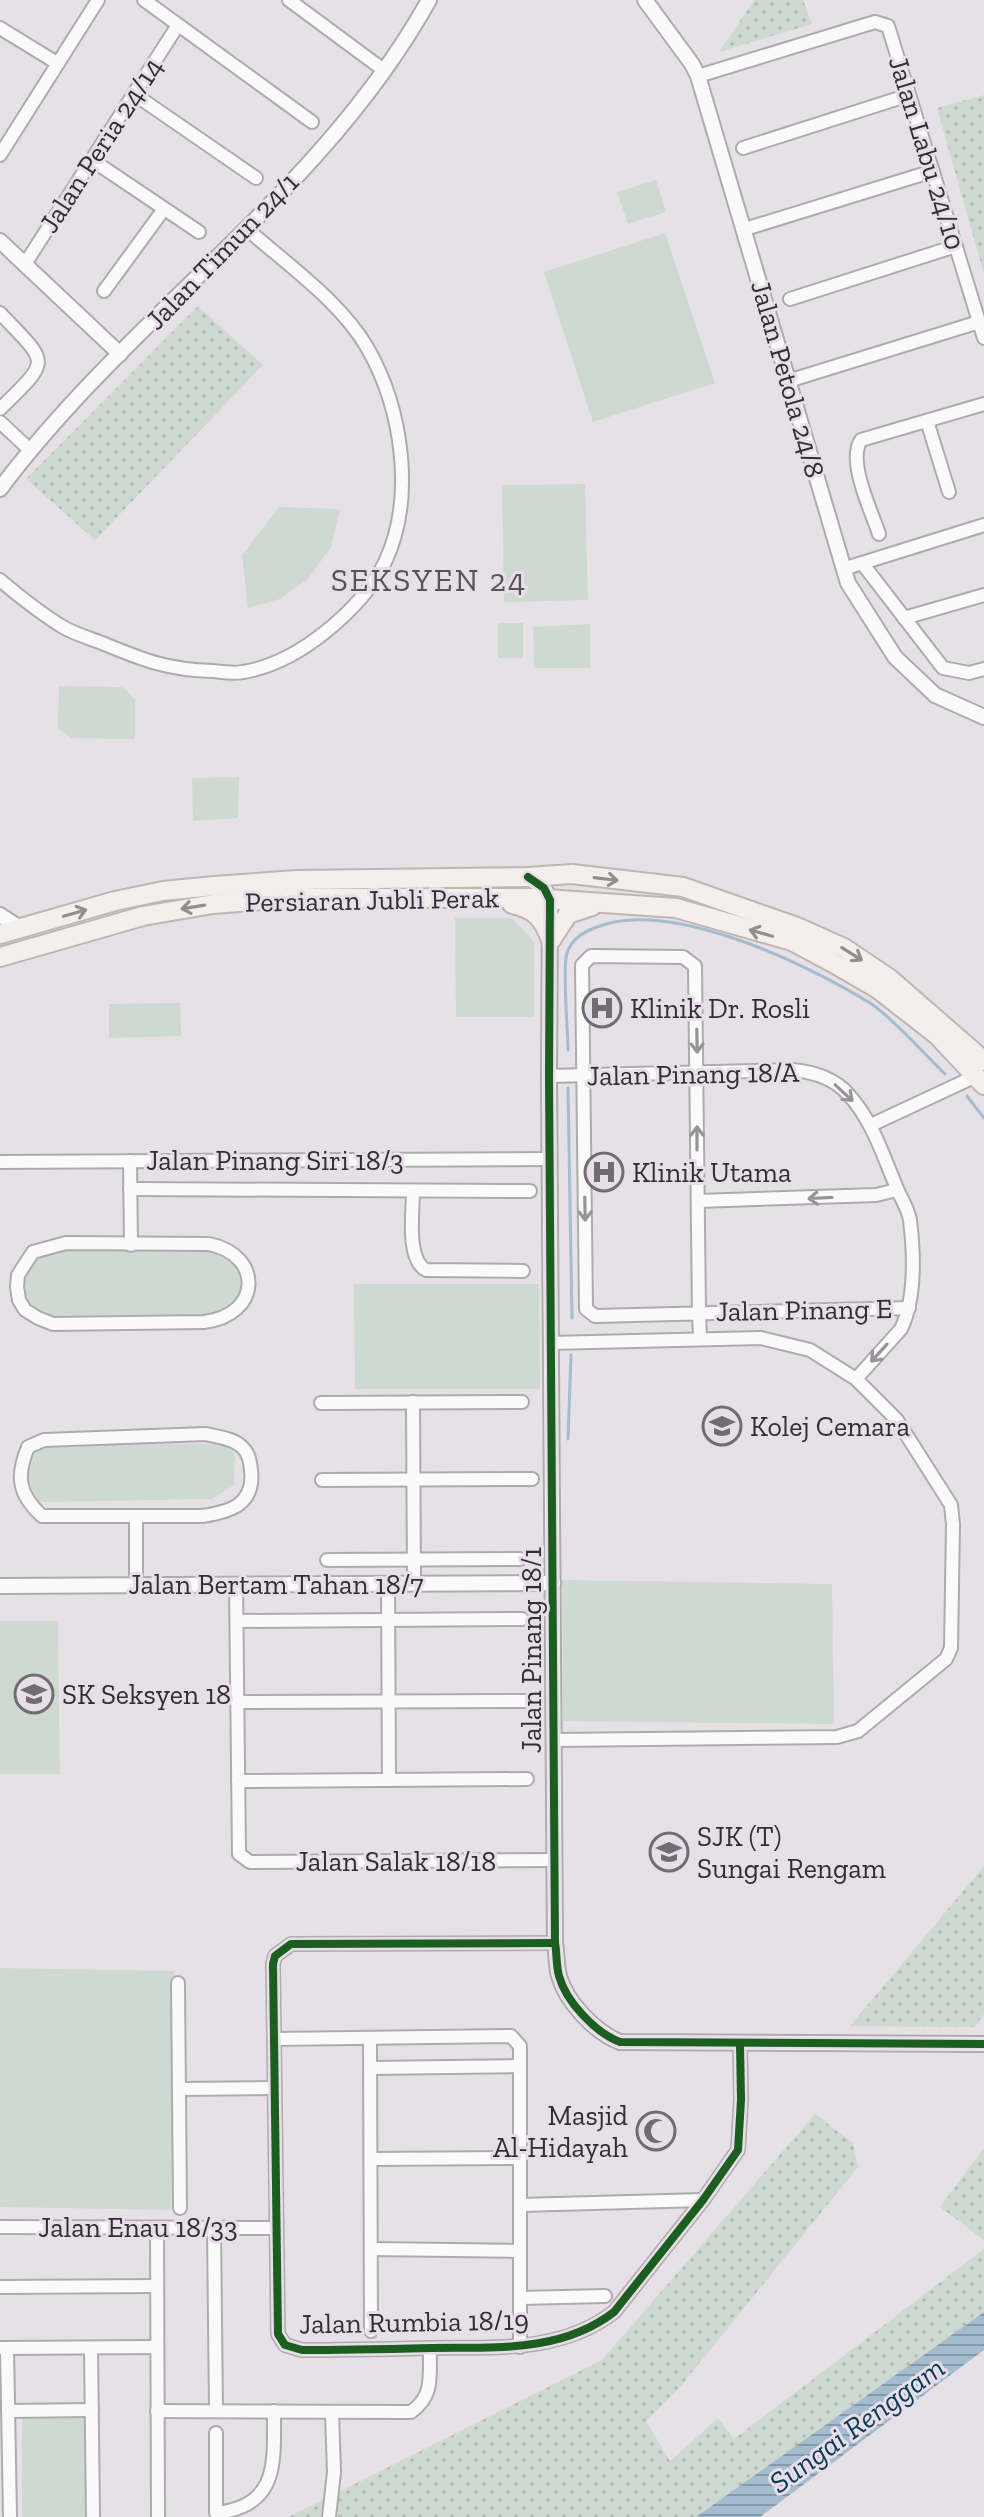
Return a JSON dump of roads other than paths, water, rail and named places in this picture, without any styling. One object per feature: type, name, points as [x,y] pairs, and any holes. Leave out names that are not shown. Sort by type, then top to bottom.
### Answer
[{"type":"main road","name":"Persiaran Jubli Perak","points":[[0,934],[115,901],[176,890],[297,880],[572,874],[683,887],[797,927],[844,948],[890,979],[981,1074]]},
{"type":"main road","name":"Persiaran Jubli Perak","points":[[0,957],[143,916],[213,904],[290,898],[487,898],[616,902],[676,908],[792,941],[878,989],[981,1074]]},
{"type":"main road","points":[[487,898],[532,910],[540,916],[551,940]]},
{"type":"main road","points":[[551,940],[568,914],[587,906],[616,902]]},
{"type":"street","points":[[0,155],[98,0]]},
{"type":"street","points":[[144,0],[312,122]]},
{"type":"street","points":[[289,0],[385,71]]},
{"type":"street","name":"Jalan Timun 24/1","points":[[0,489],[30,450],[120,354],[248,230],[344,124],[385,71],[429,0]]},
{"type":"street","name":"Jalan Petola 24/8","points":[[653,4],[698,76],[848,583],[895,657],[935,695],[984,717]]},
{"type":"street","name":"Jalan Labu 24/10","points":[[698,76],[875,22],[888,26],[984,338]]},
{"type":"street","name":"Jalan Peria 24/14","points":[[25,264],[178,25]]},
{"type":"street","points":[[0,28],[57,63]]},
{"type":"street","points":[[134,94],[256,178]]},
{"type":"street","points":[[743,148],[909,95]]},
{"type":"street","points":[[92,160],[199,232]]},
{"type":"street","points":[[745,229],[933,171]]},
{"type":"street","points":[[104,291],[164,209]]},
{"type":"street","points":[[0,580],[35,609],[66,629],[154,664],[179,670],[241,673],[297,654],[337,623],[363,594],[385,562],[396,533],[401,503],[398,442],[381,376],[367,346],[328,300],[248,230]]},
{"type":"street","points":[[0,241],[120,354]]},
{"type":"street","points":[[790,299],[956,246]]},
{"type":"street","points":[[0,313],[37,352],[40,362],[35,375],[0,409]]},
{"type":"street","points":[[788,381],[979,322]]},
{"type":"street","points":[[879,534],[855,462],[856,447],[861,440],[984,404]]},
{"type":"street","points":[[927,421],[949,492]]},
{"type":"street","points":[[0,422],[30,450]]},
{"type":"street","points":[[843,569],[984,525]]},
{"type":"street","points":[[862,563],[943,668],[969,673],[984,669]]},
{"type":"street","points":[[904,618],[984,595]]},
{"type":"street","points":[[528,877],[544,888],[550,900]]},
{"type":"street","name":"Jalan Pinang 18/1","points":[[550,900],[555,1943],[559,1977],[570,1998],[601,2032],[611,2038],[642,2043],[984,2044]]},
{"type":"street","points":[[0,915],[20,928]]},
{"type":"street","points":[[584,1075],[582,965],[591,956],[683,957],[695,966],[700,1337]]},
{"type":"street","name":"Jalan Pinang 18/A","points":[[549,1076],[793,1070],[826,1078],[847,1092],[871,1125],[909,1217],[912,1270],[909,1308],[901,1329],[856,1379]]},
{"type":"street","points":[[871,1125],[981,1074]]},
{"type":"street","name":"Jalan Pinang E","points":[[584,1075],[586,1309],[595,1316],[909,1308]]},
{"type":"street","name":"Jalan Pinang Siri 18/3","points":[[0,1162],[550,1159]]},
{"type":"street","points":[[130,1161],[131,1245]]},
{"type":"street","points":[[130,1189],[530,1191]]},
{"type":"street","points":[[698,1201],[876,1195],[897,1190]]},
{"type":"street","points":[[413,1191],[413,1255],[420,1267],[426,1270],[523,1271]]},
{"type":"street","points":[[66,1243],[131,1245],[209,1244],[225,1247],[239,1257],[245,1268],[246,1299],[237,1311],[221,1320],[53,1324],[25,1310],[19,1300],[18,1275],[23,1262],[33,1252],[66,1243]]},
{"type":"street","points":[[550,1343],[700,1337],[761,1338],[810,1350],[856,1379],[908,1435],[951,1505],[953,1524],[951,1648],[946,1659],[851,1734],[837,1737],[554,1740]]},
{"type":"street","points":[[413,1402],[414,1584]]},
{"type":"street","points":[[321,1403],[522,1402]]},
{"type":"street","points":[[206,1434],[243,1447],[250,1459],[252,1483],[245,1500],[224,1513],[136,1517],[42,1516],[30,1505],[23,1491],[20,1466],[28,1447],[63,1437],[206,1434]]},
{"type":"street","points":[[322,1480],[532,1479]]},
{"type":"street","points":[[136,1517],[136,1585]]},
{"type":"street","points":[[327,1560],[520,1559]]},
{"type":"street","name":"Jalan Bertam Tahan 18/7","points":[[0,1586],[553,1583]]},
{"type":"street","points":[[236,1584],[238,1781],[527,1779]]},
{"type":"street","points":[[388,1584],[389,1780]]},
{"type":"street","points":[[237,1621],[522,1619]]},
{"type":"street","points":[[237,1702],[531,1701]]},
{"type":"street","name":"Jalan Salak 18/18","points":[[238,1781],[239,1854],[250,1862],[555,1860]]},
{"type":"street","name":"Jalan Rumbia 18/19","points":[[555,1943],[291,1944],[275,1956],[278,2334],[285,2345],[302,2350],[520,2347],[563,2338],[604,2320],[614,2312],[703,2200],[738,2150],[740,2043]]},
{"type":"street","points":[[178,1983],[180,2208]]},
{"type":"street","points":[[274,2039],[511,2036],[520,2046],[520,2347]]},
{"type":"street","points":[[370,2039],[371,2331]]},
{"type":"street","points":[[371,2068],[520,2066]]},
{"type":"street","points":[[179,2089],[274,2088]]},
{"type":"street","points":[[371,2159],[520,2158]]},
{"type":"street","points":[[520,2205],[703,2200]]},
{"type":"street","name":"Jalan Enau 18/33","points":[[0,2227],[276,2228]]},
{"type":"street","points":[[157,2228],[158,2517]]},
{"type":"street","points":[[214,2228],[216,2411]]},
{"type":"street","points":[[371,2249],[520,2251]]},
{"type":"street","points":[[0,2287],[157,2286]]},
{"type":"street","points":[[520,2298],[605,2296]]},
{"type":"street","points":[[10,2517],[4,2348],[157,2347]]},
{"type":"street","points":[[91,2348],[93,2517]]},
{"type":"street","points":[[157,2411],[411,2412],[424,2403],[429,2391],[430,2348]]},
{"type":"street","points":[[8,2411],[92,2410]]},
{"type":"street","points":[[216,2433],[216,2513],[237,2511],[260,2497],[272,2467],[274,2411]]},
{"type":"street","points":[[329,2517],[334,2472],[332,2412]]},
{"type":"water","name":"Sungai Renggam","points":[[984,2312],[984,2350],[760,2517],[696,2517]]},
{"type":"waterway","points":[[568,1050],[565,971],[567,953],[572,943],[583,933],[597,927],[627,920],[662,921],[737,940],[775,954],[843,987],[888,1017],[945,1074]]},
{"type":"waterway","points":[[568,1088],[572,1318]]},
{"type":"waterway","points":[[967,1096],[984,1118]]},
{"type":"waterway","points":[[568,1439],[571,1355]]},
{"type":"place","name":"Klinik Dr. Rosli","points":[[602,1008]]},
{"type":"place","name":"Klinik Utama","points":[[604,1172]]},
{"type":"place","name":"Kolej Cemara","points":[[722,1426]]},
{"type":"place","name":"SK Seksyen 18","points":[[34,1694]]},
{"type":"place","name":"SJK (T) Sungai Rengam","points":[[669,1852]]},
{"type":"place","name":"Masjid Al-Hidayah","points":[[656,2131]]},
{"type":"district","name":"SEKSYEN 24","points":[[429,580]]}]
